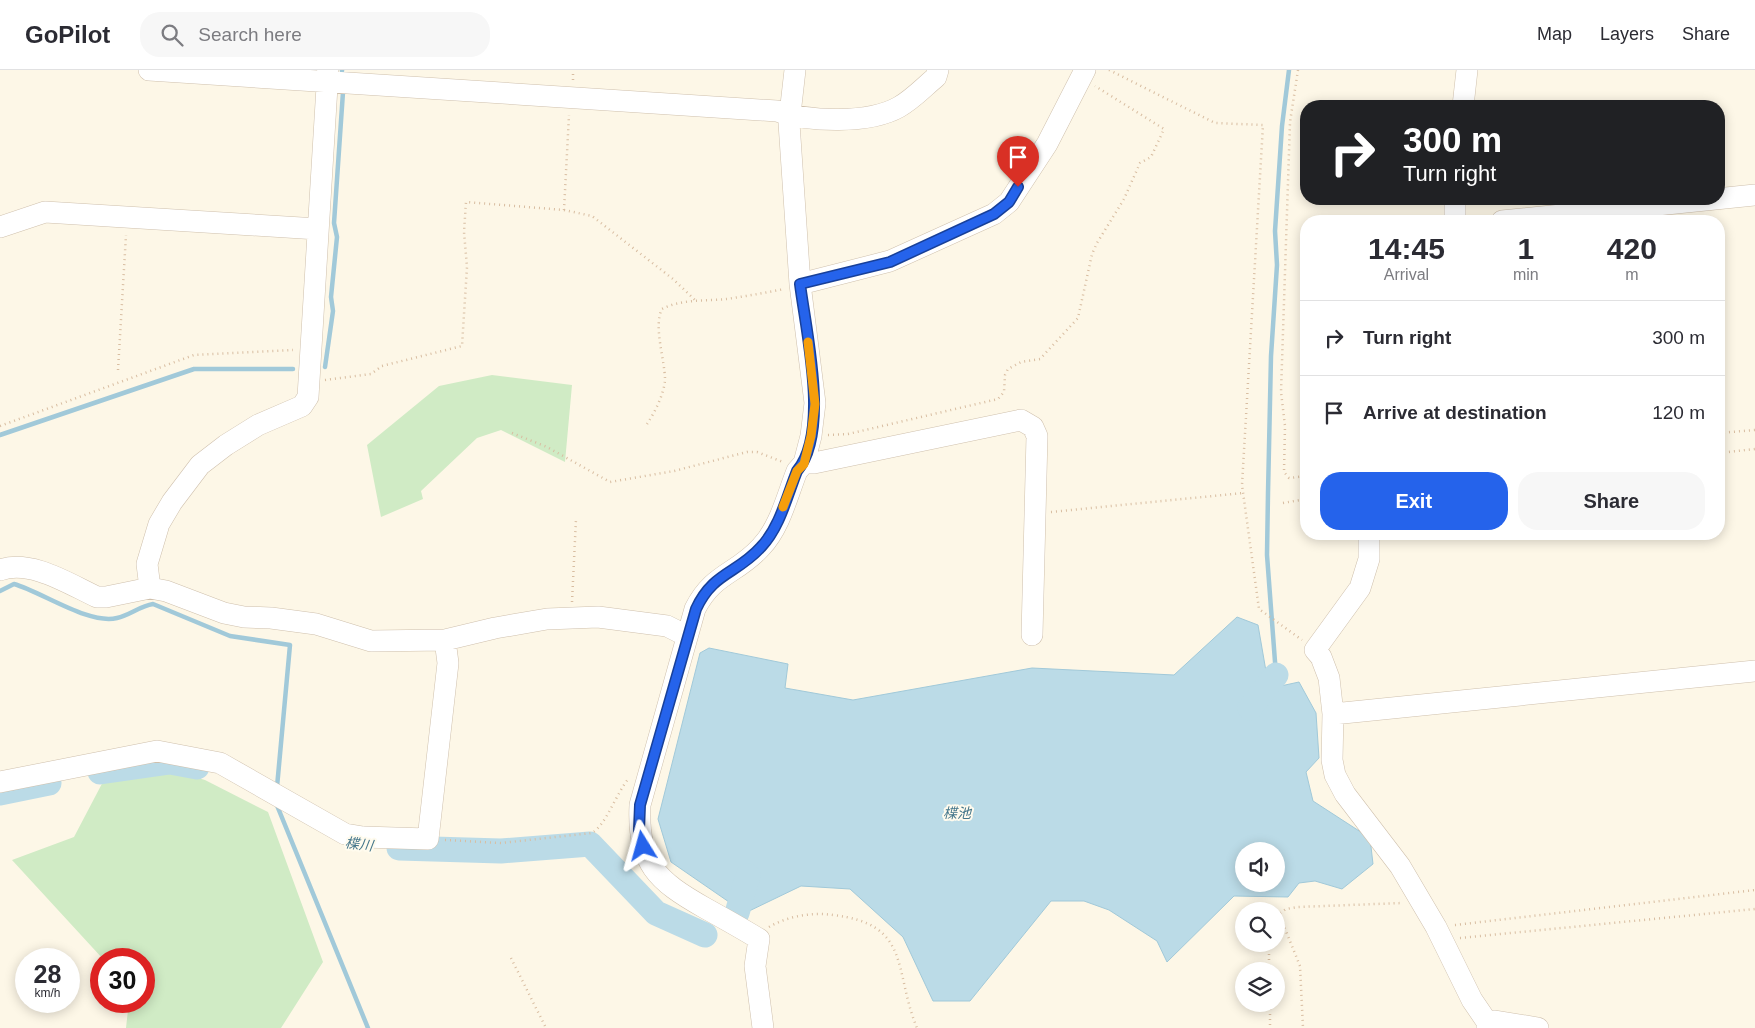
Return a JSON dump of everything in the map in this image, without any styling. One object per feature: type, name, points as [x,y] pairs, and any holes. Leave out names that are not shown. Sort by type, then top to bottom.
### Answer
[{"type":"street","points":[[150,70],[328,76],[777,111],[790,116],[849,119],[882,114],[899,107],[936,77],[938,70]]},
{"type":"street","points":[[763,1028],[756,987],[755,966],[758,939],[678,892],[660,878],[651,864],[639,830],[640,805],[652,758],[687,636],[703,593],[715,580],[744,564],[762,547],[773,532],[801,466],[811,436],[815,404],[814,381],[800,284],[790,116],[795,70]]},
{"type":"street","points":[[1464,100],[1467,70]]},
{"type":"street","points":[[800,284],[890,262],[994,214],[1009,202],[1047,144],[1083,74]]},
{"type":"street","points":[[150,588],[148,564],[159,524],[172,502],[200,465],[226,445],[258,425],[302,406],[308,397],[328,76]]},
{"type":"street","points":[[1725,198],[1755,195]]},
{"type":"street","points":[[1560,215],[1658,205]]},
{"type":"street","points":[[0,227],[45,212],[318,229]]},
{"type":"street","points":[[801,466],[1020,420],[1033,427],[1037,436],[1032,635]]},
{"type":"street","points":[[1369,540],[1368,559],[1360,588],[1315,650],[1321,657],[1329,678],[1333,714],[1332,760],[1335,775],[1345,794],[1400,866],[1418,900],[1439,933],[1472,1000],[1487,1025],[1495,1021],[1538,1028]]},
{"type":"street","points":[[0,570],[8,567],[24,567],[41,572],[97,597],[106,597],[150,588],[166,591],[224,613],[244,617],[271,618],[316,624],[372,641],[445,640],[495,628],[547,620],[598,617],[667,626],[687,636]]},
{"type":"street","points":[[0,782],[157,751],[220,762],[345,834],[363,837],[428,839],[448,663],[445,640]]},
{"type":"street","points":[[1333,714],[1755,671]]},
{"type":"path","points":[[564,210],[574,70]]},
{"type":"path","points":[[1108,70],[1215,123],[1263,125],[1243,493],[1259,609],[1315,650]]},
{"type":"path","points":[[1298,70],[1290,122],[1281,392],[1285,426],[1284,472],[1289,478],[1300,477]]},
{"type":"path","points":[[811,436],[848,434],[998,399],[1004,392],[1005,375],[1008,369],[1021,362],[1040,359],[1078,318],[1092,254],[1097,243],[1124,199],[1140,163],[1151,156],[1164,129],[1083,74]]},
{"type":"path","points":[[308,381],[371,374],[382,366],[462,346],[467,267],[464,232],[466,202],[564,210],[592,216],[673,279],[696,301]]},
{"type":"path","points":[[118,370],[128,217]]},
{"type":"path","points":[[647,424],[658,402],[665,381],[660,314],[668,306],[764,293],[800,284]]},
{"type":"path","points":[[0,426],[194,355],[310,350]]},
{"type":"path","points":[[1725,432],[1755,430]]},
{"type":"path","points":[[512,433],[547,447],[610,482],[674,472],[746,452],[767,455],[801,466]]},
{"type":"path","points":[[1725,452],[1755,449]]},
{"type":"path","points":[[1034,514],[1243,493]]},
{"type":"path","points":[[1283,503],[1300,500]]},
{"type":"path","points":[[572,618],[576,519]]},
{"type":"path","points":[[428,839],[501,842],[592,833],[600,826],[623,785],[647,759],[652,758]]},
{"type":"path","points":[[1439,933],[1544,913],[1755,890]]},
{"type":"path","points":[[1285,912],[1298,907],[1396,904],[1418,900]]},
{"type":"path","points":[[1439,933],[1540,932],[1755,909]]},
{"type":"path","points":[[758,939],[765,929],[778,922],[807,914],[854,917],[880,929],[886,934],[896,951],[908,1006],[917,1028]]},
{"type":"path","points":[[1285,931],[1300,966],[1304,1028]]},
{"type":"path","points":[[511,958],[546,1028]]},
{"type":"path","points":[[1270,1012],[1270,1028]]},
{"type":"green space","points":[[492,375],[572,385],[565,462],[501,430],[477,438],[421,491],[423,499],[381,517],[367,445],[439,386]]},
{"type":"green space","points":[[163,768],[205,780],[268,812],[323,962],[281,1028],[126,1028],[128,1013],[155,1013],[155,948],[93,948],[12,860],[74,837],[106,776]]},
{"type":"water","name":"楪池","points":[[1237,617],[1258,625],[1267,677],[1276,687],[1299,682],[1316,713],[1319,758],[1306,772],[1313,801],[1370,838],[1373,864],[1342,889],[1315,881],[1299,883],[1288,897],[1234,896],[1167,962],[1157,941],[1109,910],[1084,901],[1051,901],[970,1001],[933,1001],[903,937],[850,889],[801,886],[745,913],[671,862],[658,819],[700,653],[709,648],[788,664],[785,688],[853,700],[1032,668],[1174,675]]},
{"type":"waterway","points":[[1276,675],[1267,555],[1268,493],[1271,356],[1277,265],[1275,231],[1282,126],[1289,70]]},
{"type":"waterway","points":[[325,367],[333,311],[331,297],[337,237],[334,223],[343,92]]},
{"type":"waterway","points":[[0,435],[194,369],[293,369]]},
{"type":"waterway","points":[[0,591],[14,584],[79,612],[106,619],[122,617],[153,604],[230,636],[290,645],[277,787]]},
{"type":"waterway","name":"楪池","points":[[1250,708],[1276,675]]},
{"type":"waterway","name":"楪川","points":[[100,772],[170,762],[197,767]]},
{"type":"waterway","name":"楪川","points":[[0,793],[49,783]]},
{"type":"waterway","points":[[276,803],[368,1028]]},
{"type":"waterway","name":"楪川","points":[[399,848],[501,851],[590,844],[656,913],[705,935]]},
{"type":"waterway","name":"楪池","points":[[737,913],[748,876]]},
{"type":"slow traffic","points":[[783,507],[797,471],[804,464],[811,436],[815,404],[814,381],[808,342]]},
{"type":"route","points":[[643,846],[639,830],[640,805],[696,609],[703,593],[715,580],[744,564],[762,547],[773,532],[797,471],[804,464],[811,436],[815,404],[814,381],[800,284],[890,262],[994,214],[1009,202],[1018,187]]}]
